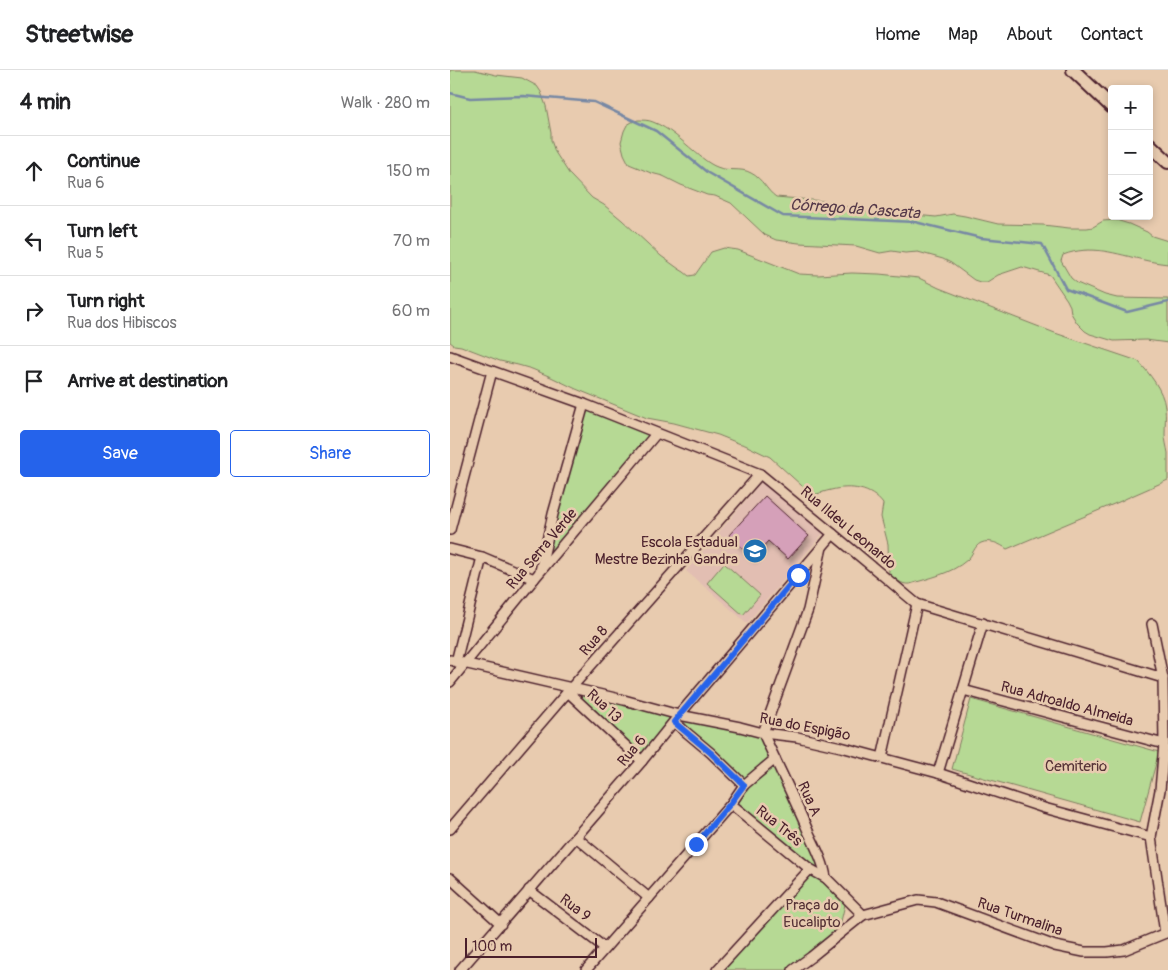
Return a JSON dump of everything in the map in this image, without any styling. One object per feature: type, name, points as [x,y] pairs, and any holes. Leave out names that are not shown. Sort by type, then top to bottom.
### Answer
[{"type":"street","points":[[1072,70],[1108,103]]},
{"type":"street","points":[[1153,148],[1168,162]]},
{"type":"street","name":"Rua Ildeu Leonardo","points":[[450,356],[584,404],[760,474],[917,604]]},
{"type":"street","points":[[450,530],[492,371]]},
{"type":"street","points":[[450,549],[482,557],[537,576],[584,404]]},
{"type":"street","name":"Rua Serra Verde","points":[[450,682],[656,434]]},
{"type":"street","name":"Rua 8","points":[[450,829],[760,474]]},
{"type":"street","points":[[762,733],[808,610],[822,548],[833,534]]},
{"type":"street","name":"Rua 6","points":[[460,970],[642,761],[822,548]]},
{"type":"street","points":[[453,661],[482,557]]},
{"type":"street","points":[[882,758],[917,604],[1163,678]]},
{"type":"street","points":[[938,773],[982,623]]},
{"type":"street","points":[[1152,624],[1163,678],[1164,744],[1160,790],[1151,837],[1166,932]]},
{"type":"street","name":"Rua do Espigão","points":[[453,661],[570,690],[624,700],[677,718],[740,727],[762,733],[797,737],[882,758],[938,773],[1044,808],[1151,837]]},
{"type":"street","name":"Rua 13","points":[[570,690],[642,761]]},
{"type":"street","name":"Rua Adroaldo Almeida","points":[[963,690],[1164,744]]},
{"type":"street","points":[[677,718],[744,785]]},
{"type":"street","name":"Rua A","points":[[762,733],[815,845],[826,878]]},
{"type":"street","points":[[586,970],[730,804],[744,785],[775,759]]},
{"type":"street","name":"Rua Três","points":[[730,804],[810,869]]},
{"type":"street","points":[[576,837],[649,898]]},
{"type":"street","points":[[716,970],[810,869],[826,878],[863,915],[793,970]]},
{"type":"street","points":[[450,878],[501,924]]},
{"type":"street","name":"Rua 9","points":[[529,890],[604,948]]},
{"type":"street","name":"Rua Turmalina","points":[[863,915],[918,900],[936,902],[1055,946],[1084,952],[1124,950],[1166,932]]},
{"type":"shaded area","name":"Escola Estadual Mestre Bezinha Gandra","points":[[764,479],[825,531],[747,623],[686,571]]},
{"type":"green space","points":[[450,70],[475,70],[522,78],[537,86],[546,106],[551,140],[555,152],[570,175],[592,198],[604,205],[661,256],[689,276],[695,275],[711,252],[724,248],[738,250],[799,274],[852,273],[919,278],[939,288],[1055,333],[1138,361],[1155,382],[1164,401],[1168,480],[1007,549],[991,542],[981,543],[967,560],[954,569],[925,580],[904,584],[889,574],[888,544],[881,517],[883,504],[873,494],[860,489],[846,488],[812,495],[770,457],[745,445],[718,435],[647,418],[532,369],[500,361],[454,345],[450,342]]},
{"type":"green space","points":[[638,120],[651,121],[675,135],[714,166],[751,173],[759,178],[776,197],[823,201],[883,216],[915,215],[936,217],[953,214],[998,224],[1043,225],[1069,228],[1093,227],[1103,221],[1116,220],[1129,224],[1152,236],[1168,241],[1168,264],[1094,250],[1084,250],[1063,255],[1061,261],[1071,278],[1077,283],[1105,295],[1117,298],[1168,299],[1168,343],[1146,340],[1114,341],[1090,334],[1077,323],[1071,313],[1067,300],[1050,275],[1022,267],[998,275],[987,282],[980,282],[943,259],[918,252],[892,251],[880,253],[856,246],[776,240],[765,235],[731,203],[629,164],[621,142],[627,125]]},
{"type":"green space","points":[[585,407],[653,435],[546,562],[554,516]]},
{"type":"green space","points":[[724,563],[760,595],[743,615],[707,583]]},
{"type":"green space","points":[[570,690],[677,716],[642,760]]},
{"type":"green space","name":"Cemiterio","points":[[971,699],[1159,752],[1140,822],[952,769]]},
{"type":"green space","points":[[683,721],[760,735],[772,761],[744,783],[712,754]]},
{"type":"green space","points":[[775,761],[825,876],[734,801],[743,790]]},
{"type":"green space","name":"Praça do Eucalipto","points":[[809,872],[823,877],[846,900],[839,930],[791,970],[718,970]]},
{"type":"building","points":[[765,496],[809,536],[788,559],[768,541],[753,558],[729,535]]},
{"type":"waterway","name":"Córrego da Cascata","points":[[450,93],[470,98],[523,96],[594,102],[656,131],[708,173],[783,216],[915,222],[981,238],[1042,244],[1066,289],[1127,312],[1168,302]]},
{"type":"place","name":"Escola Estadual Mestre Bezinha Gandra","points":[[755,551]]},
{"type":"route","points":[[696,844],[744,785],[711,753],[674,722],[798,575]]}]
